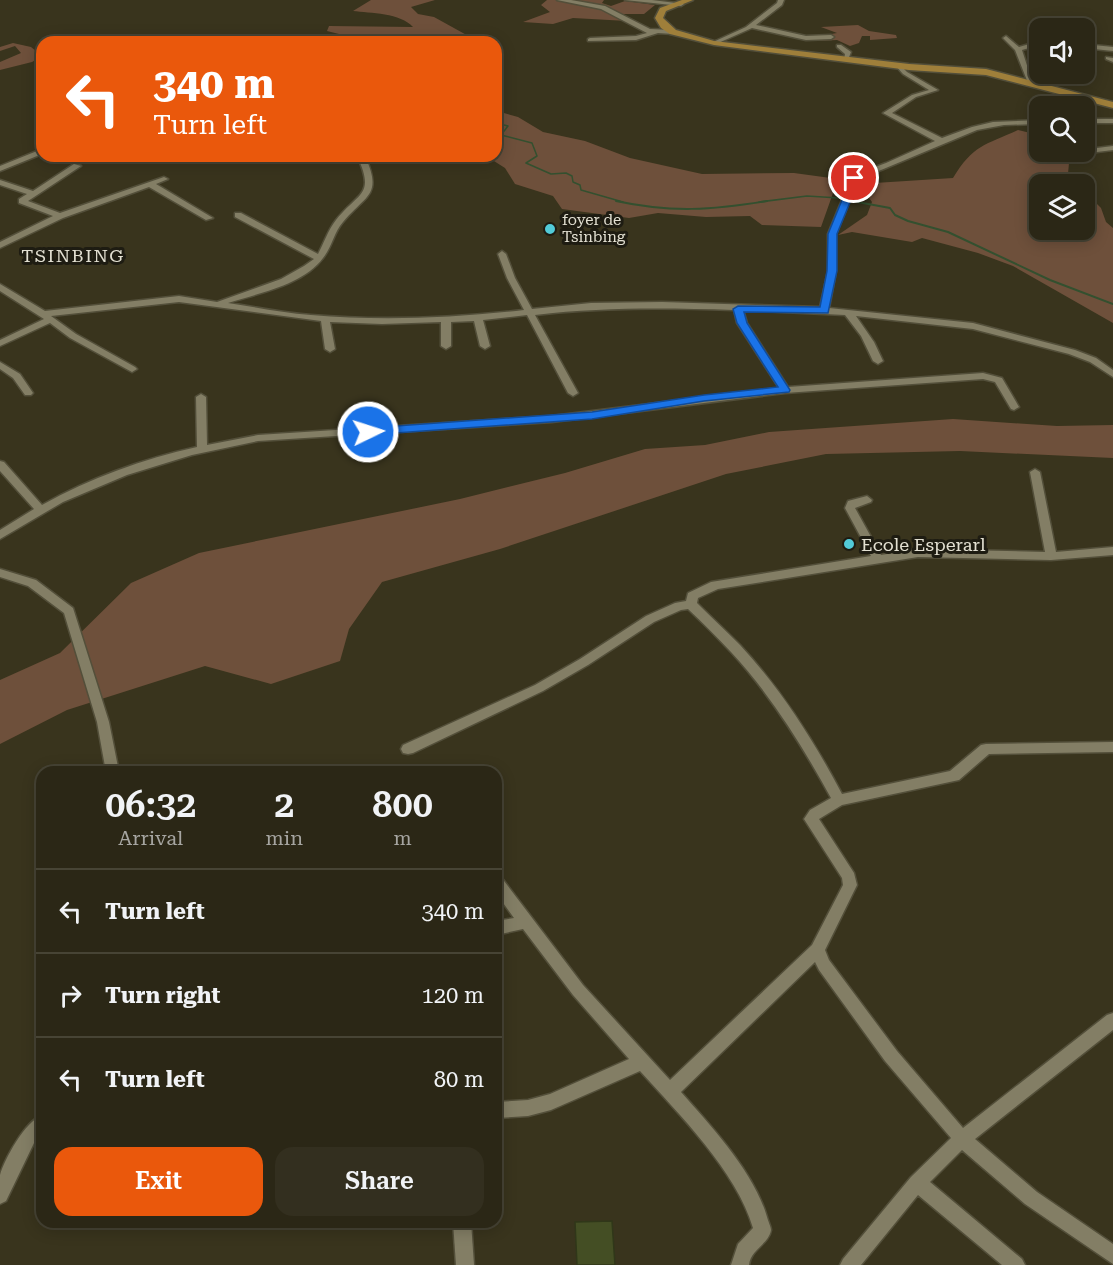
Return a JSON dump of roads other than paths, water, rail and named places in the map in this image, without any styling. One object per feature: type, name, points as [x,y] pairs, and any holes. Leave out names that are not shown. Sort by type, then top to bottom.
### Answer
[{"type":"main road","points":[[685,2],[660,13],[660,22],[673,32],[714,42],[899,66],[975,70],[1029,83]]},
{"type":"main road","points":[[1035,84],[1113,105]]},
{"type":"street","points":[[560,0],[603,7],[644,29],[673,32]]},
{"type":"street","points":[[628,0],[685,2]]},
{"type":"street","points":[[714,42],[751,26],[780,4],[781,0]]},
{"type":"street","points":[[751,26],[806,38],[831,37]]},
{"type":"street","points":[[590,40],[636,38],[657,32]]},
{"type":"street","points":[[1006,38],[1018,49],[1029,78]]},
{"type":"street","points":[[839,46],[849,54],[846,59]]},
{"type":"street","points":[[1018,49],[1029,46]]},
{"type":"street","points":[[1095,47],[1113,49]]},
{"type":"street","points":[[899,66],[905,73],[935,90],[914,96],[887,113],[942,141]]},
{"type":"street","points":[[1095,121],[1113,121]]},
{"type":"street","points":[[824,310],[832,271],[832,234],[848,195],[849,183],[854,178],[889,166],[927,145],[993,124],[1029,123]]},
{"type":"street","points":[[1095,151],[1113,148]]},
{"type":"street","points":[[0,169],[36,154]]},
{"type":"street","points":[[220,303],[288,278],[319,258],[332,231],[360,201],[370,185],[370,176],[364,162]]},
{"type":"street","points":[[60,216],[22,203],[31,193],[77,166]]},
{"type":"street","points":[[0,245],[60,216],[164,179]]},
{"type":"street","points":[[0,182],[31,193]]},
{"type":"street","points":[[150,184],[209,218]]},
{"type":"street","points":[[238,215],[319,258]]},
{"type":"street","points":[[502,254],[510,278],[573,393]]},
{"type":"street","points":[[0,287],[132,369]]},
{"type":"street","points":[[0,343],[47,317],[155,300],[179,299],[220,303],[325,319],[446,320],[591,306],[662,305],[824,310],[973,327],[1072,352],[1092,360],[1113,374]]},
{"type":"street","points":[[738,309],[742,323],[785,390]]},
{"type":"street","points":[[848,313],[860,326],[863,335],[875,351],[878,361]]},
{"type":"street","points":[[478,318],[485,346]]},
{"type":"street","points":[[325,319],[330,349]]},
{"type":"street","points":[[446,320],[446,346]]},
{"type":"street","points":[[0,365],[17,376],[28,393]]},
{"type":"street","points":[[0,535],[40,509],[130,469],[202,449],[258,438],[592,416],[704,398],[983,376],[999,380],[1014,407]]},
{"type":"street","points":[[201,397],[202,449]]},
{"type":"street","points":[[0,464],[40,509]]},
{"type":"street","points":[[1035,472],[1051,556]]},
{"type":"street","points":[[867,500],[852,504],[850,508],[877,557]]},
{"type":"street","points":[[691,604],[692,596],[715,585],[877,557],[951,552],[1051,556],[1113,551]]},
{"type":"street","points":[[0,573],[32,583],[69,610],[103,722],[112,766]]},
{"type":"street","points":[[408,749],[539,688],[657,615],[678,606],[691,604]]},
{"type":"street","points":[[691,604],[737,650],[772,694],[810,747],[839,800]]},
{"type":"street","points":[[669,1092],[817,950],[850,885],[849,877],[811,819],[814,814],[839,800],[954,776],[979,753],[994,747],[1113,747]]},
{"type":"street","points":[[502,889],[579,992],[704,1131],[762,1218],[762,1230],[739,1260],[740,1265]]},
{"type":"street","points":[[502,927],[525,922]]},
{"type":"street","points":[[817,950],[824,965],[891,1056],[962,1139],[1031,1198],[1113,1255]]},
{"type":"street","points":[[849,1265],[917,1183],[962,1139],[1110,1027]]},
{"type":"street","points":[[502,1109],[550,1102],[641,1062]]},
{"type":"street","points":[[0,1195],[28,1137],[36,1129]]},
{"type":"street","points":[[917,1183],[1016,1265]]},
{"type":"street","points":[[462,1228],[465,1265]]},
{"type":"waterway","points":[[502,124],[508,126],[502,134]]},
{"type":"waterway","points":[[502,135],[532,143],[537,156],[526,163],[551,174],[566,173],[572,176],[573,182],[580,185],[581,190],[623,202]]},
{"type":"waterway","points":[[767,201],[807,196],[839,198]]},
{"type":"waterway","points":[[616,201],[674,209],[767,201]]},
{"type":"waterway","points":[[759,202],[767,201]]},
{"type":"waterway","points":[[858,202],[852,201],[890,208],[895,215],[908,221],[948,232],[1050,280],[1113,304]]},
{"type":"place","name":"foyer de Tsinbing","points":[[550,229]]},
{"type":"place","name":"Ecole Esperarl","points":[[849,544]]},
{"type":"district","name":"TSINBING","points":[[73,255]]}]
